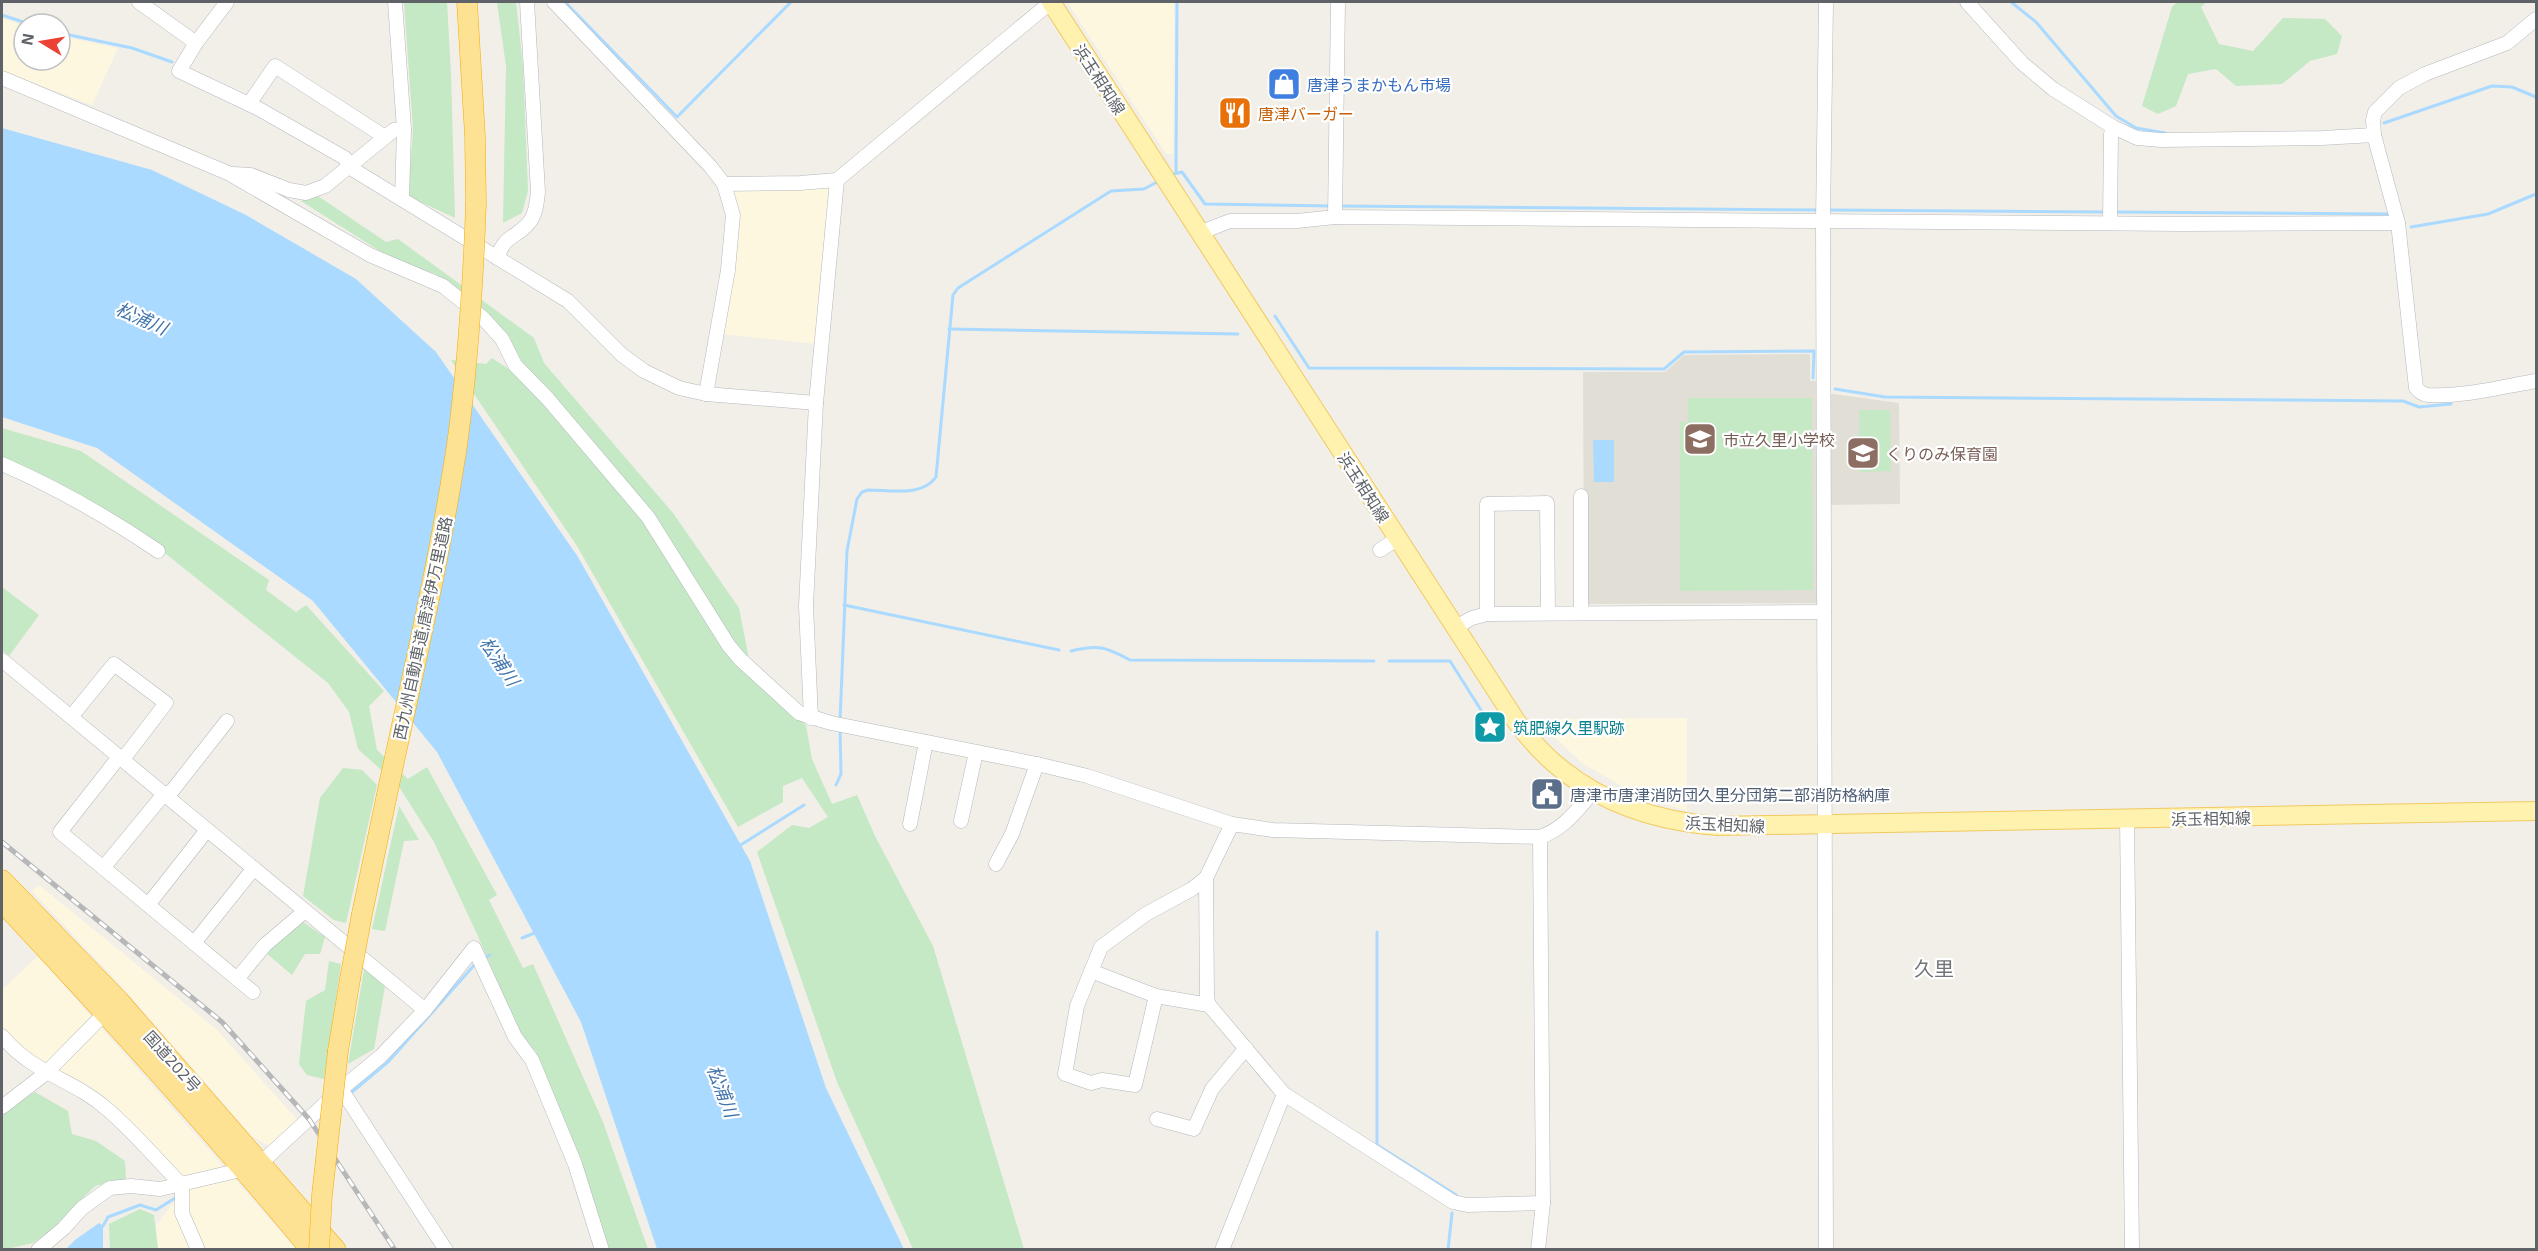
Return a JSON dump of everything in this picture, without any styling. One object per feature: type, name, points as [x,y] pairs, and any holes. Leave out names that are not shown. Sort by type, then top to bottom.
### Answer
[{"type":"highway","name":"西九州自動車道;唐津伊万里道路","points":[[319,1250],[325,1162],[338,1052],[350,978],[443,529],[457,444],[472,298],[476,204],[475,125],[466,2]]},
{"type":"highway","name":"国道202号","points":[[2,880],[119,1001],[253,1166],[311,1250]]},
{"type":"highway","name":"国道202号","points":[[2,902],[105,1013],[336,1250]]},
{"type":"main road","name":"浜玉相知線","points":[[1051,2],[1528,738],[1557,766],[1593,792],[1641,812],[1696,824],[1825,825],[2536,812]]},
{"type":"street","points":[[139,2],[196,43]]},
{"type":"street","points":[[227,2],[196,43],[179,71],[249,104],[345,158],[349,167],[568,301],[622,355],[644,371],[679,388],[706,394],[816,403]]},
{"type":"street","points":[[395,2],[404,129],[402,199]]},
{"type":"street","points":[[497,258],[506,240],[527,225],[532,217],[538,192],[527,2]]},
{"type":"street","points":[[554,2],[710,166],[724,184],[733,215],[728,270],[706,394]]},
{"type":"street","points":[[724,184],[837,180],[1051,2]]},
{"type":"street","points":[[1335,211],[1338,2]]},
{"type":"street","points":[[1826,2],[1823,214],[1826,1250]]},
{"type":"street","points":[[1967,2],[2030,70],[2053,89],[2113,127],[2137,138],[2161,140],[2322,138],[2374,135]]},
{"type":"street","points":[[2536,19],[2507,43],[2425,74],[2399,88],[2375,112],[2373,120],[2374,135],[2398,223],[2416,388],[2420,393],[2428,395],[2536,381]]},
{"type":"street","points":[[249,104],[275,66],[386,137]]},
{"type":"street","points":[[2,78],[228,173],[370,255],[443,285],[483,318],[502,339],[515,365],[548,399],[648,517],[729,646],[799,713],[831,723],[1087,776],[1232,824],[1273,830],[1540,837],[1553,832],[1565,823],[1593,792]]},
{"type":"street","points":[[2110,223],[2113,127]]},
{"type":"street","points":[[228,173],[251,175],[289,190],[306,193],[326,186],[394,130],[404,129]]},
{"type":"street","points":[[811,718],[806,606],[816,403],[837,180]]},
{"type":"street","points":[[1200,232],[1230,221],[1297,221],[1335,211],[1823,214],[2110,223],[2398,223]]},
{"type":"street","points":[[2,464],[61,492],[119,524],[158,551]]},
{"type":"street","points":[[1581,496],[1581,613]]},
{"type":"street","points":[[1487,614],[1487,504],[1547,503],[1548,614]]},
{"type":"street","points":[[1380,550],[1397,539]]},
{"type":"street","points":[[1456,627],[1472,618],[1487,614],[1824,612]]},
{"type":"street","points":[[2,660],[425,1010]]},
{"type":"street","points":[[71,717],[114,664],[166,703],[127,754],[119,757],[60,832],[253,992]]},
{"type":"street","points":[[103,868],[164,794],[172,791],[227,721]]},
{"type":"street","points":[[910,824],[926,742]]},
{"type":"street","points":[[961,821],[976,752]]},
{"type":"street","points":[[996,864],[1012,834],[1037,764]]},
{"type":"street","points":[[2127,819],[2132,1250]]},
{"type":"street","points":[[1232,824],[1206,878],[1206,998],[1209,1005],[1284,1094],[1453,1202],[1467,1205],[1543,1203]]},
{"type":"street","points":[[148,905],[207,830]]},
{"type":"street","points":[[1538,1250],[1543,1203],[1540,837]]},
{"type":"street","points":[[194,943],[254,868]]},
{"type":"street","points":[[1156,996],[1135,1085],[1102,1080],[1090,1083],[1065,1074],[1077,1006],[1101,947],[1146,914],[1192,889],[1206,878]]},
{"type":"street","points":[[237,979],[265,945],[305,911]]},
{"type":"street","points":[[38,1250],[64,1228],[82,1208],[111,1188],[132,1186],[160,1189],[253,1166],[381,1056],[425,1010],[474,948],[515,1037],[532,1060],[575,1164],[602,1250]]},
{"type":"street","points":[[1091,971],[1156,996],[1209,1005]]},
{"type":"street","points":[[2,1107],[46,1073],[105,1013]]},
{"type":"street","points":[[2,1036],[14,1051],[46,1073],[82,1091],[107,1109],[182,1185],[182,1213],[198,1250]]},
{"type":"street","points":[[1157,1119],[1194,1129],[1212,1089],[1246,1048]]},
{"type":"street","points":[[341,1089],[446,1250]]},
{"type":"street","points":[[1223,1249],[1284,1094]]},
{"type":"shaded area","points":[[1067,2],[1174,2],[1173,154],[1166,154]]},
{"type":"shaded area","points":[[2,18],[12,22],[12,72],[72,72],[72,38],[118,48],[92,105],[2,71]]},
{"type":"shaded area","points":[[835,176],[827,345],[720,334],[737,236],[727,180]]},
{"type":"shaded area","name":"市立久里小学校","points":[[1810,354],[1810,381],[1817,381],[1817,603],[1584,604],[1583,372],[1665,372],[1684,355]]},
{"type":"shaded area","name":"くりのみ保育園","points":[[1826,393],[1899,403],[1900,504],[1827,505]]},
{"type":"shaded area","points":[[1687,718],[1687,811],[1637,795],[1582,763],[1535,719]]},
{"type":"shaded area","points":[[39,885],[217,1030],[299,1122],[272,1148],[252,1136],[124,989],[32,891]]},
{"type":"shaded area","points":[[38,956],[296,1249],[158,1249],[156,1226],[187,1185],[96,1094],[25,1053],[2,1027],[2,990]]},
{"type":"green space","points":[[404,2],[447,2],[455,218],[408,196],[413,129]]},
{"type":"green space","points":[[497,2],[516,2],[523,66],[528,191],[522,213],[503,223],[506,66]]},
{"type":"green space","points":[[2177,2],[2207,2],[2201,7],[2219,44],[2253,51],[2283,18],[2325,19],[2342,36],[2337,54],[2310,61],[2282,84],[2236,86],[2216,69],[2188,74],[2176,106],[2158,114],[2142,106],[2172,7]]},
{"type":"green space","points":[[315,194],[386,242],[398,239],[534,338],[544,363],[673,513],[739,608],[753,679],[806,725],[812,759],[832,804],[857,795],[875,836],[933,946],[1024,1249],[913,1249],[837,1082],[757,852],[792,825],[809,828],[828,817],[802,778],[783,786],[783,802],[738,827],[577,546],[451,360],[486,364],[492,358],[516,374],[523,364],[505,331],[436,274],[394,260],[301,201]]},
{"type":"green space","points":[[1688,398],[1812,398],[1813,590],[1680,591],[1680,422],[1688,422]]},
{"type":"green space","points":[[1859,410],[1890,410],[1891,471],[1859,472]]},
{"type":"green space","points":[[2,428],[81,451],[269,580],[266,590],[296,612],[306,605],[384,691],[369,706],[377,750],[408,779],[427,767],[497,895],[489,900],[523,968],[533,964],[603,1122],[648,1249],[608,1249],[576,1151],[536,1052],[520,1035],[477,934],[434,842],[398,785],[358,749],[349,712],[328,683],[166,554],[158,545],[2,461]]},
{"type":"green space","points":[[2,587],[39,615],[9,656],[2,650]]},
{"type":"green space","points":[[343,768],[362,770],[377,785],[346,923],[334,920],[303,896],[320,798]]},
{"type":"green space","points":[[399,806],[419,840],[404,841],[385,931],[372,929]]},
{"type":"green space","points":[[300,920],[325,937],[320,954],[305,954],[292,975],[265,952]]},
{"type":"green space","points":[[329,961],[341,964],[324,1079],[307,1075],[299,1064],[306,1001],[325,990]]},
{"type":"green space","points":[[364,969],[385,986],[374,1049],[348,1064]]},
{"type":"green space","points":[[35,1092],[68,1111],[72,1134],[96,1141],[125,1161],[126,1179],[95,1186],[51,1230],[33,1243],[2,1250],[2,1112]]},
{"type":"green space","points":[[140,1209],[154,1215],[158,1249],[110,1249],[109,1224]]},
{"type":"water","name":"松浦川","points":[[2,128],[152,170],[246,215],[356,279],[436,352],[578,557],[750,861],[826,1088],[904,1249],[657,1249],[581,1022],[437,752],[313,601],[97,448],[2,417]]},
{"type":"water","points":[[1593,440],[1614,440],[1614,482],[1594,482]]},
{"type":"water","points":[[99,1223],[103,1226],[103,1249],[66,1249],[75,1240]]},
{"type":"waterway","points":[[565,2],[677,117],[791,2]]},
{"type":"waterway","points":[[1176,172],[1177,2]]},
{"type":"waterway","points":[[2011,2],[2036,22],[2116,116],[2136,128],[2165,133]]},
{"type":"waterway","points":[[2,15],[12,18]]},
{"type":"waterway","points":[[72,36],[132,48],[172,62]]},
{"type":"waterway","points":[[2384,123],[2492,86],[2512,87],[2536,97]]},
{"type":"waterway","points":[[1170,175],[1182,172],[1205,204],[1331,206]]},
{"type":"waterway","points":[[840,721],[847,551],[857,499],[862,492],[868,490],[914,490],[930,483],[936,477],[953,295],[958,288],[1111,191],[1144,189],[1159,181]]},
{"type":"waterway","points":[[2411,227],[2488,214],[2536,194]]},
{"type":"waterway","points":[[1338,206],[1820,210]]},
{"type":"waterway","points":[[1827,210],[2105,212]]},
{"type":"waterway","points":[[2115,212],[2389,214]]},
{"type":"waterway","points":[[1275,316],[1309,368],[1664,369],[1684,352],[1814,351],[1813,378]]},
{"type":"waterway","points":[[949,329],[1238,334]]},
{"type":"waterway","points":[[1835,389],[1885,397],[2403,401],[2419,407],[2451,404]]},
{"type":"waterway","points":[[844,605],[1059,650]]},
{"type":"waterway","points":[[1071,651],[1102,648],[1130,660],[1374,661]]},
{"type":"waterway","points":[[1389,661],[1450,661],[1486,718]]},
{"type":"waterway","points":[[836,785],[841,774],[840,728]]},
{"type":"waterway","points":[[739,846],[804,805]]},
{"type":"waterway","points":[[522,938],[537,932]]},
{"type":"waterway","points":[[1377,932],[1377,1145],[1456,1195]]},
{"type":"waterway","points":[[483,959],[490,955]]},
{"type":"waterway","points":[[352,1092],[389,1061],[477,962]]},
{"type":"waterway","points":[[103,1226],[108,1217],[140,1205],[156,1210],[175,1198]]},
{"type":"waterway","points":[[1448,1250],[1452,1213]]},
{"type":"railway","points":[[2,842],[222,1022],[309,1119],[395,1250]]},
{"type":"place","name":"唐津うまかもん市場","points":[[1284,84]]},
{"type":"place","name":"唐津バーガー","points":[[1235,113]]},
{"type":"place","name":"市立久里小学校","points":[[1700,439]]},
{"type":"place","name":"くりのみ保育園","points":[[1863,453]]},
{"type":"place","name":"筑肥線久里駅跡","points":[[1490,727]]},
{"type":"place","name":"唐津市唐津消防団久里分団第二部消防格納庫","points":[[1547,794]]},
{"type":"district","name":"久里","points":[[1934,968]]}]
